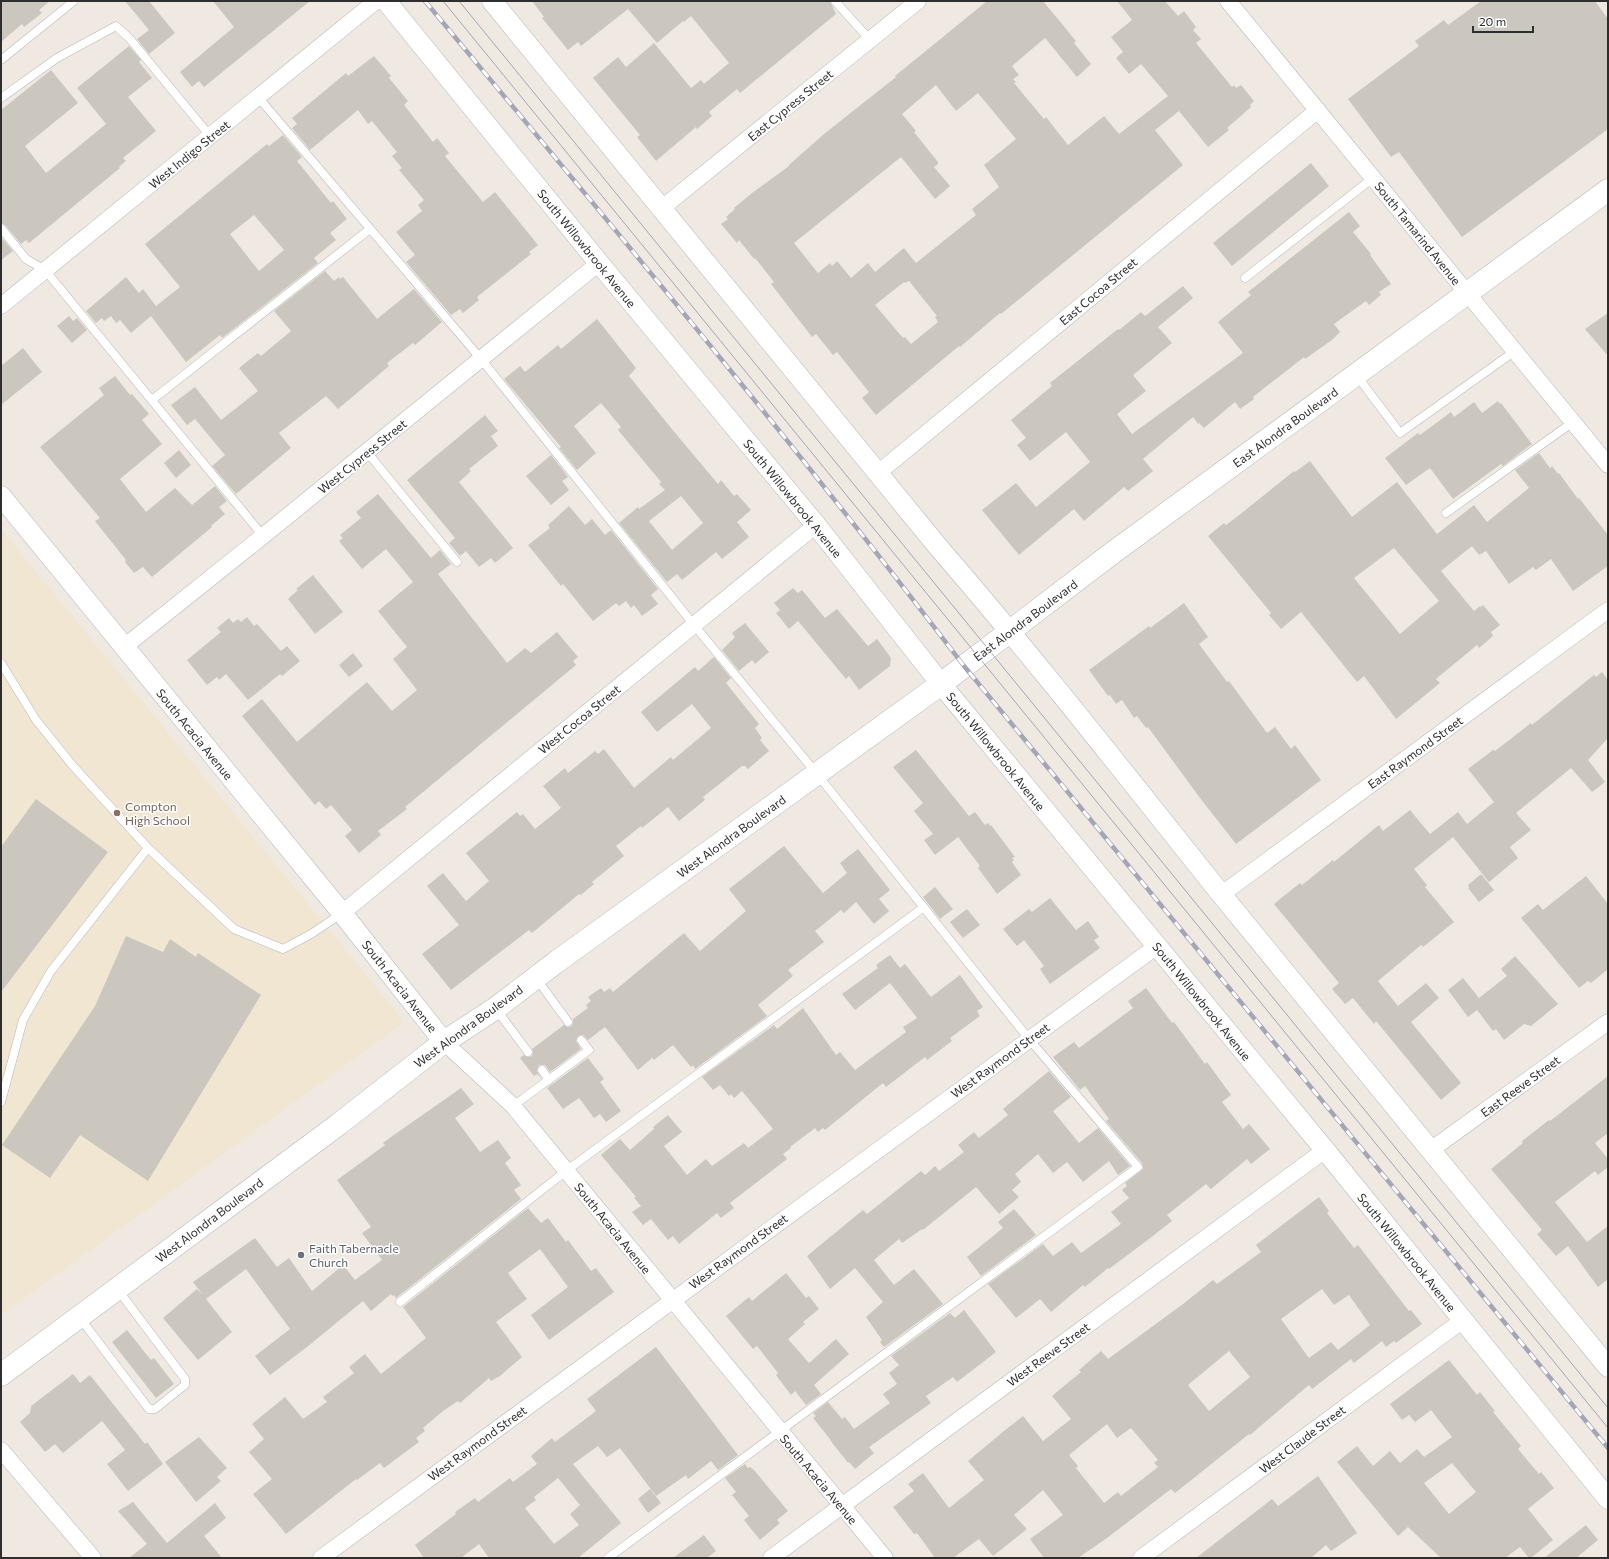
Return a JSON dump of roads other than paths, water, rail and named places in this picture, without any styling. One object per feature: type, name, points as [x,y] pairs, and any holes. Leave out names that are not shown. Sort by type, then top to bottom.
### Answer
[{"type":"main road","name":"East Alondra Boulevard","points":[[941,684],[1111,554],[1608,190]]},
{"type":"main road","name":"West Alondra Boulevard","points":[[1,1375],[338,1124],[444,1042],[496,1008],[535,978],[941,684]]},
{"type":"street","name":"West Indigo Street","points":[[1,306],[376,1]]},
{"type":"street","name":"South Willowbrook Avenue","points":[[386,1],[599,263],[816,525],[941,684],[1325,1150],[1608,1499]]},
{"type":"street","points":[[492,1],[878,473],[1010,630],[1222,894],[1608,1367]]},
{"type":"street","name":"East Cypress Street","points":[[662,208],[918,1]]},
{"type":"street","name":"South Tamarind Avenue","points":[[1228,1],[1608,465]]},
{"type":"street","name":"East Cocoa Street","points":[[878,473],[1318,110]]},
{"type":"street","name":"West Cypress Street","points":[[124,647],[599,263]]},
{"type":"street","name":"South Acacia Avenue","points":[[1,496],[342,913],[444,1042],[513,1106],[885,1558]]},
{"type":"street","name":"West Cocoa Street","points":[[342,913],[816,525]]},
{"type":"street","name":"East Raymond Street","points":[[1222,894],[1608,610]]},
{"type":"street","name":"West Raymond Street","points":[[321,1558],[1157,946]]},
{"type":"street","name":"East Reeve Street","points":[[1432,1150],[1608,1022]]},
{"type":"street","name":"West Reeve Street","points":[[771,1558],[1325,1150]]},
{"type":"street","name":"West Claude Street","points":[[1141,1558],[1463,1320]]},
{"type":"street","points":[[1,1450],[93,1558]]},
{"type":"lane","points":[[1,60],[74,1]]},
{"type":"lane","points":[[835,1],[870,40]]},
{"type":"lane","points":[[1,98],[57,58],[116,26],[130,39],[210,136]]},
{"type":"lane","points":[[258,97],[481,359],[694,625],[817,774],[1029,1039],[1138,1167],[608,1558]]},
{"type":"lane","points":[[1245,278],[1373,178]]},
{"type":"lane","points":[[1,228],[26,259],[45,270],[263,536]]},
{"type":"lane","points":[[152,400],[370,229]]},
{"type":"lane","points":[[1357,375],[1400,433],[1515,351]]},
{"type":"lane","points":[[1446,513],[1573,422]]},
{"type":"lane","points":[[367,452],[457,562]]},
{"type":"lane","points":[[1,663],[36,720],[73,766],[148,848],[234,929],[283,949],[311,934],[342,913]]},
{"type":"lane","points":[[1,1102],[23,1020],[51,971],[148,848]]},
{"type":"lane","points":[[400,1302],[566,1171],[924,907]]},
{"type":"lane","points":[[535,978],[568,1022]]},
{"type":"lane","points":[[496,1008],[528,1052]]},
{"type":"lane","points":[[513,1106],[589,1050],[582,1040]]},
{"type":"lane","points":[[542,1070],[549,1080]]},
{"type":"lane","points":[[80,1317],[149,1409],[155,1409],[185,1384],[185,1379],[117,1289]]},
{"type":"tram line","points":[[443,1],[1608,1428]]},
{"type":"tram line","points":[[459,1],[1608,1408]]},
{"type":"railway","points":[[425,1],[630,248],[765,414],[899,581],[964,666],[1608,1448]]},
{"type":"place","name":"Compton High School","points":[[117,813]]},
{"type":"place","name":"Faith Tabernacle Church","points":[[301,1255]]}]
